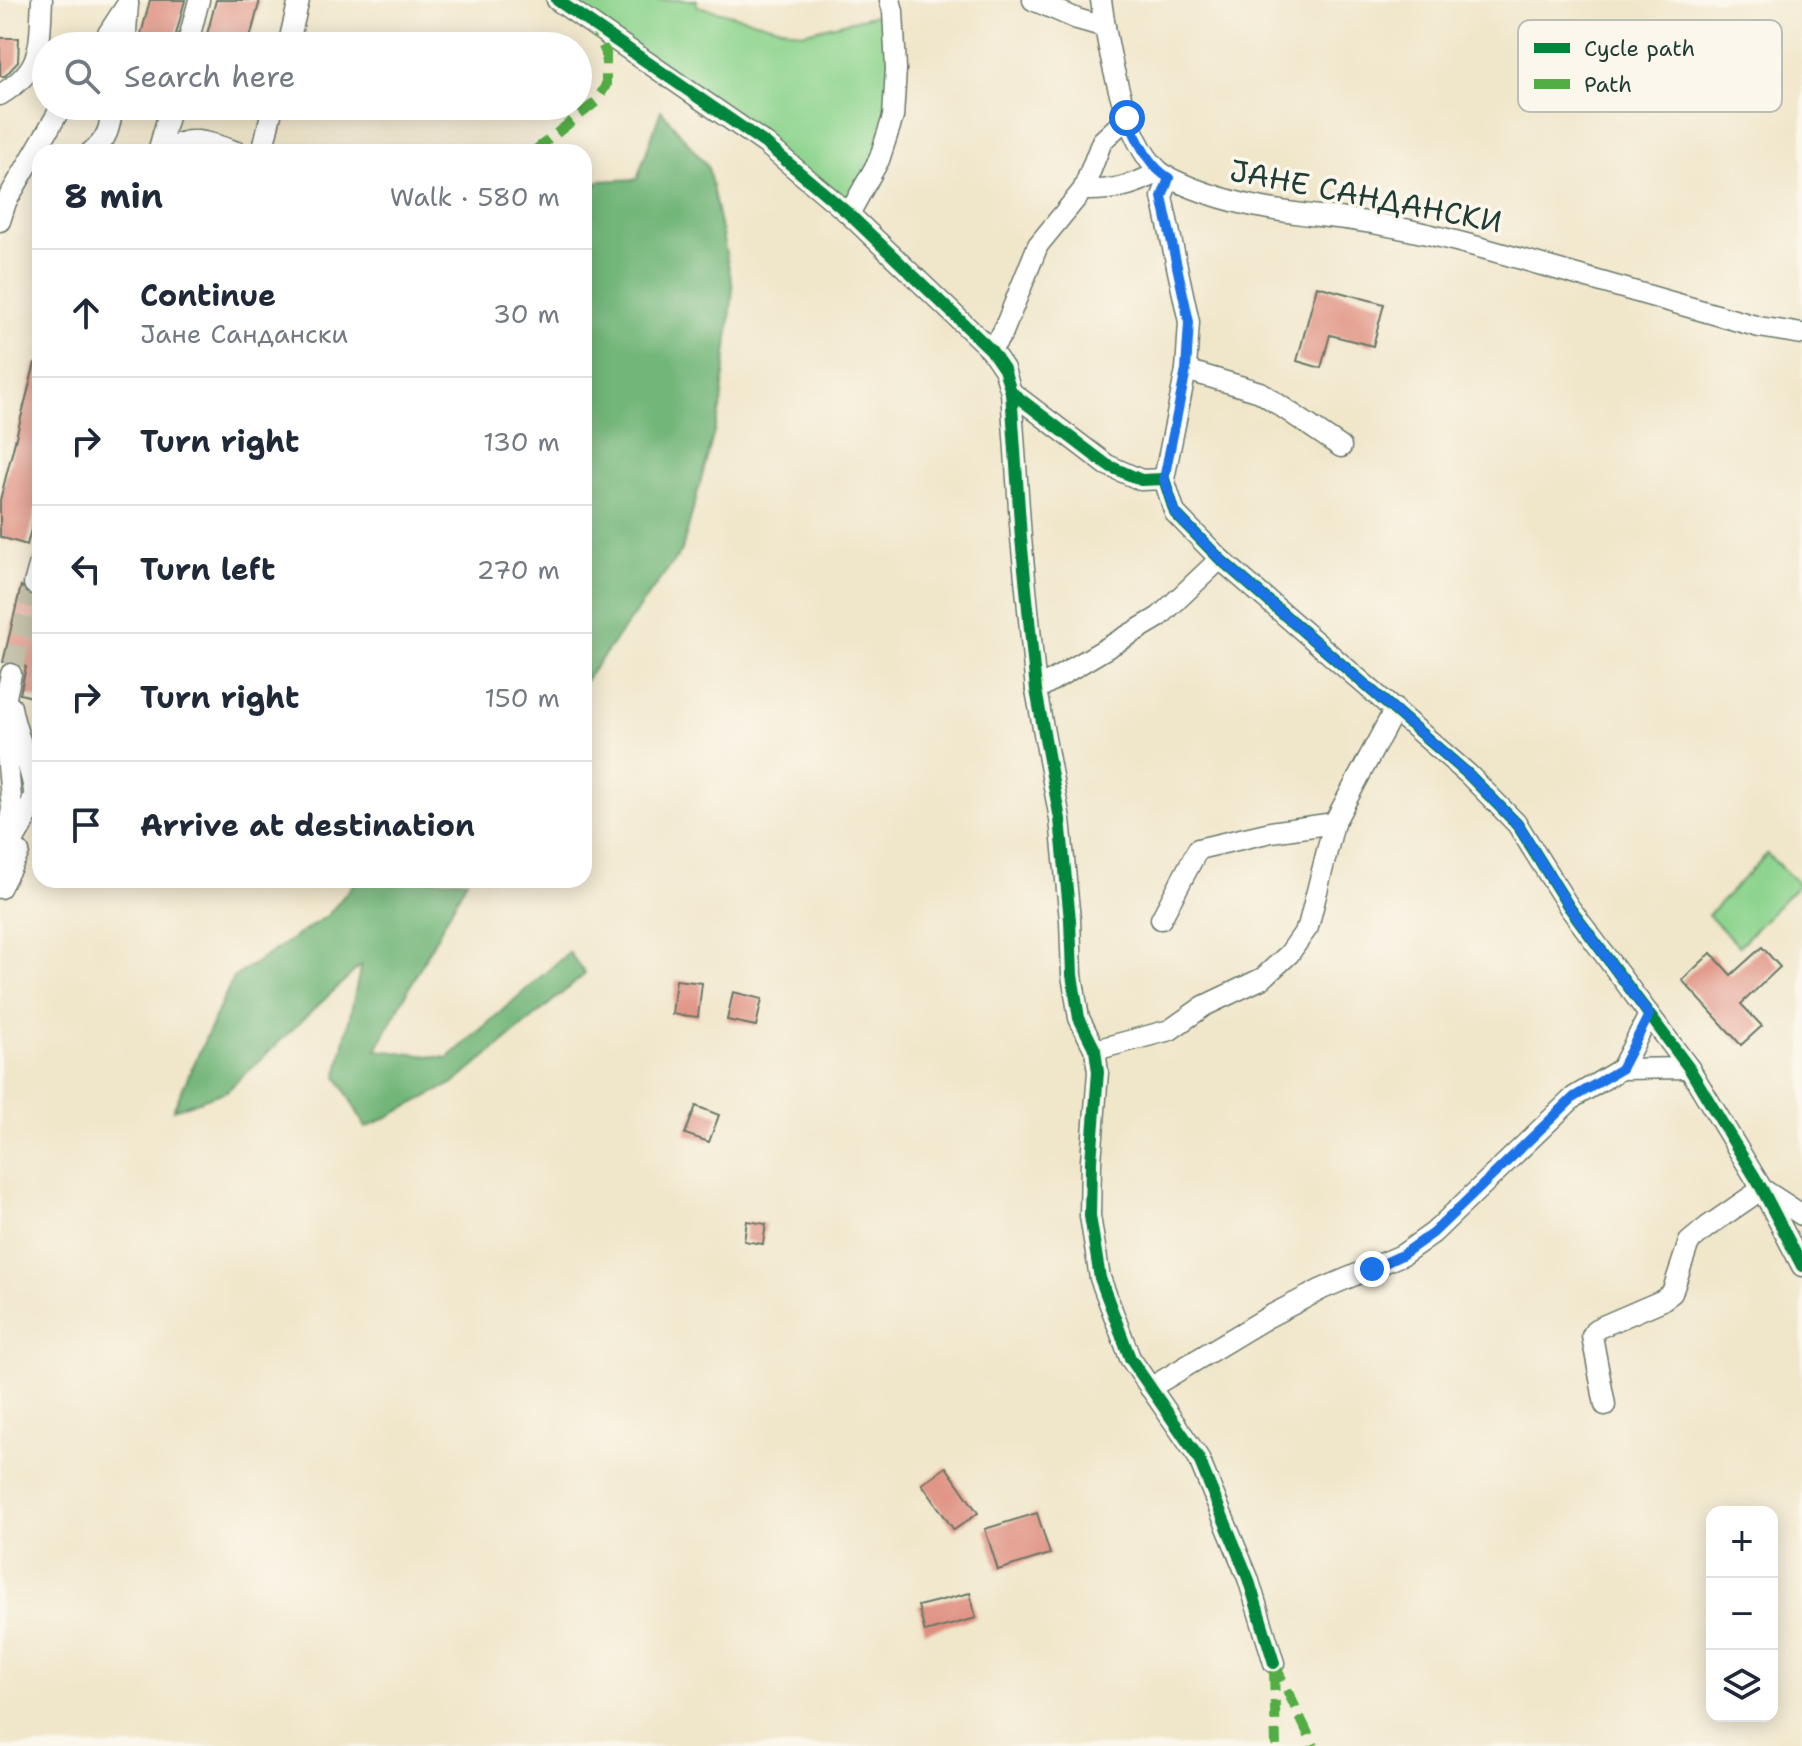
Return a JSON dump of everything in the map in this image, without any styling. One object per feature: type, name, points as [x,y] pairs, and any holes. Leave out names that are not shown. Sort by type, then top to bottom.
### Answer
[{"type":"street","points":[[40,32],[42,0]]},
{"type":"street","points":[[191,32],[199,0]]},
{"type":"street","points":[[291,32],[299,0]]},
{"type":"street","points":[[557,0],[766,144],[849,214],[991,350],[1004,369],[1011,392],[1036,690],[1060,819],[1076,1003],[1079,1018],[1095,1050],[1098,1072],[1090,1216],[1100,1278],[1130,1358],[1198,1457],[1248,1578],[1274,1663]]},
{"type":"street","points":[[849,214],[879,160],[893,117],[895,54],[890,0]]},
{"type":"street","points":[[1033,0],[1105,27]]},
{"type":"street","points":[[1101,0],[1127,118],[1148,159],[1164,175]]},
{"type":"street","points":[[109,32],[128,2]]},
{"type":"street","points":[[126,32],[128,2]]},
{"type":"street","points":[[0,95],[32,69]]},
{"type":"street","points":[[991,350],[1003,332],[1038,245],[1083,190],[1102,141],[1127,118]]},
{"type":"street","points":[[40,144],[54,120]]},
{"type":"street","points":[[101,144],[109,131],[111,120]]},
{"type":"street","points":[[160,144],[167,120]]},
{"type":"street","points":[[264,144],[270,120]]},
{"type":"street","points":[[178,144],[184,140],[213,144]]},
{"type":"street","points":[[0,221],[6,202],[32,157]]},
{"type":"street","points":[[18,181],[32,174]]},
{"type":"street","points":[[1083,190],[1109,191],[1164,175]]},
{"type":"street","points":[[1164,175],[1162,197],[1189,322],[1186,370],[1164,479],[1175,513],[1220,559],[1468,774],[1517,824],[1569,907],[1689,1068],[1762,1189],[1802,1266]]},
{"type":"street","name":"ЈАНЕ САНДАНСКИ","points":[[1164,175],[1225,201],[1269,211],[1369,220],[1439,235],[1759,327],[1802,334]]},
{"type":"street","points":[[1186,370],[1260,392],[1341,447]]},
{"type":"street","points":[[1011,392],[1107,465],[1141,480],[1164,479]]},
{"type":"street","points":[[1036,690],[1159,617],[1220,559]]},
{"type":"street","points":[[1,863],[12,809],[3,711],[12,669],[10,700],[15,727],[32,772]]},
{"type":"street","points":[[1095,1050],[1170,1030],[1204,1006],[1263,978],[1289,954],[1308,927],[1334,823],[1395,709]]},
{"type":"street","points":[[1,863],[32,805]]},
{"type":"street","points":[[1161,919],[1198,849],[1271,832],[1334,823]]},
{"type":"street","points":[[0,888],[32,827]]},
{"type":"street","points":[[1621,1069],[1649,1015]]},
{"type":"street","points":[[1150,1388],[1282,1310],[1322,1289],[1402,1255],[1433,1233],[1574,1097],[1621,1069],[1689,1068]]},
{"type":"street","points":[[1762,1189],[1802,1215]]},
{"type":"street","points":[[1605,1405],[1592,1336],[1596,1329],[1661,1301],[1672,1293],[1689,1242],[1762,1189]]},
{"type":"green space","points":[[557,0],[697,0],[697,6],[802,33],[893,11],[893,117],[849,214]]},
{"type":"green space","points":[[661,110],[708,167],[733,288],[721,406],[682,550],[592,671],[592,194],[598,181],[637,179]]},
{"type":"green space","points":[[1767,854],[1799,884],[1739,946],[1708,915]]},
{"type":"green space","points":[[350,888],[463,888],[376,1050],[448,1058],[569,952],[585,974],[456,1082],[366,1128],[337,1076],[361,965],[227,1091],[173,1110],[233,978],[328,915]]},
{"type":"building","points":[[150,0],[185,0],[177,32],[142,32]]},
{"type":"building","points":[[216,0],[260,0],[252,32],[208,32]]},
{"type":"building","points":[[0,38],[19,38],[18,62],[5,76],[0,76]]},
{"type":"building","points":[[1317,286],[1384,304],[1373,346],[1330,335],[1321,368],[1297,361]]},
{"type":"building","points":[[32,375],[32,526],[27,545],[0,537],[0,500]]},
{"type":"building","points":[[21,586],[32,596],[32,697],[20,694],[26,667],[3,662]]},
{"type":"building","points":[[1762,947],[1780,967],[1741,1004],[1762,1026],[1741,1045],[1682,980],[1711,953],[1731,975]]},
{"type":"building","points":[[676,980],[702,983],[698,1017],[672,1014]]},
{"type":"building","points":[[733,992],[762,999],[756,1026],[727,1020]]},
{"type":"building","points":[[696,1106],[719,1115],[709,1142],[685,1134]]},
{"type":"building","points":[[747,1221],[766,1224],[763,1244],[744,1241]]},
{"type":"building","points":[[946,1467],[978,1513],[954,1530],[922,1484]]},
{"type":"building","points":[[1037,1513],[1050,1554],[998,1570],[985,1529]]},
{"type":"building","points":[[970,1593],[976,1618],[925,1632],[918,1606]]},
{"type":"tunnel","points":[[14,665],[32,592]]},
{"type":"marked path","points":[[592,105],[606,85],[606,53],[596,31]]},
{"type":"marked path","points":[[543,144],[573,120]]},
{"type":"marked path","points":[[1274,1663],[1314,1746]]},
{"type":"marked path","points":[[1274,1671],[1276,1746]]},
{"type":"cycle path","points":[[557,0],[766,144],[849,214],[991,350],[1004,369],[1011,392],[1036,690],[1060,819],[1072,975],[1079,1018],[1095,1050],[1098,1072],[1090,1216],[1100,1278],[1130,1358],[1198,1457],[1248,1578],[1274,1663]]},
{"type":"cycle path","points":[[1011,392],[1107,465],[1141,480],[1164,479],[1175,513],[1220,559],[1468,774],[1517,824],[1569,907],[1689,1068],[1762,1189],[1802,1266]]},
{"type":"route","points":[[1127,118],[1148,159],[1169,178],[1162,197],[1189,322],[1186,370],[1164,479],[1175,513],[1220,559],[1468,774],[1517,824],[1569,907],[1649,1015],[1621,1069],[1574,1097],[1433,1233],[1402,1255],[1372,1269]]}]
